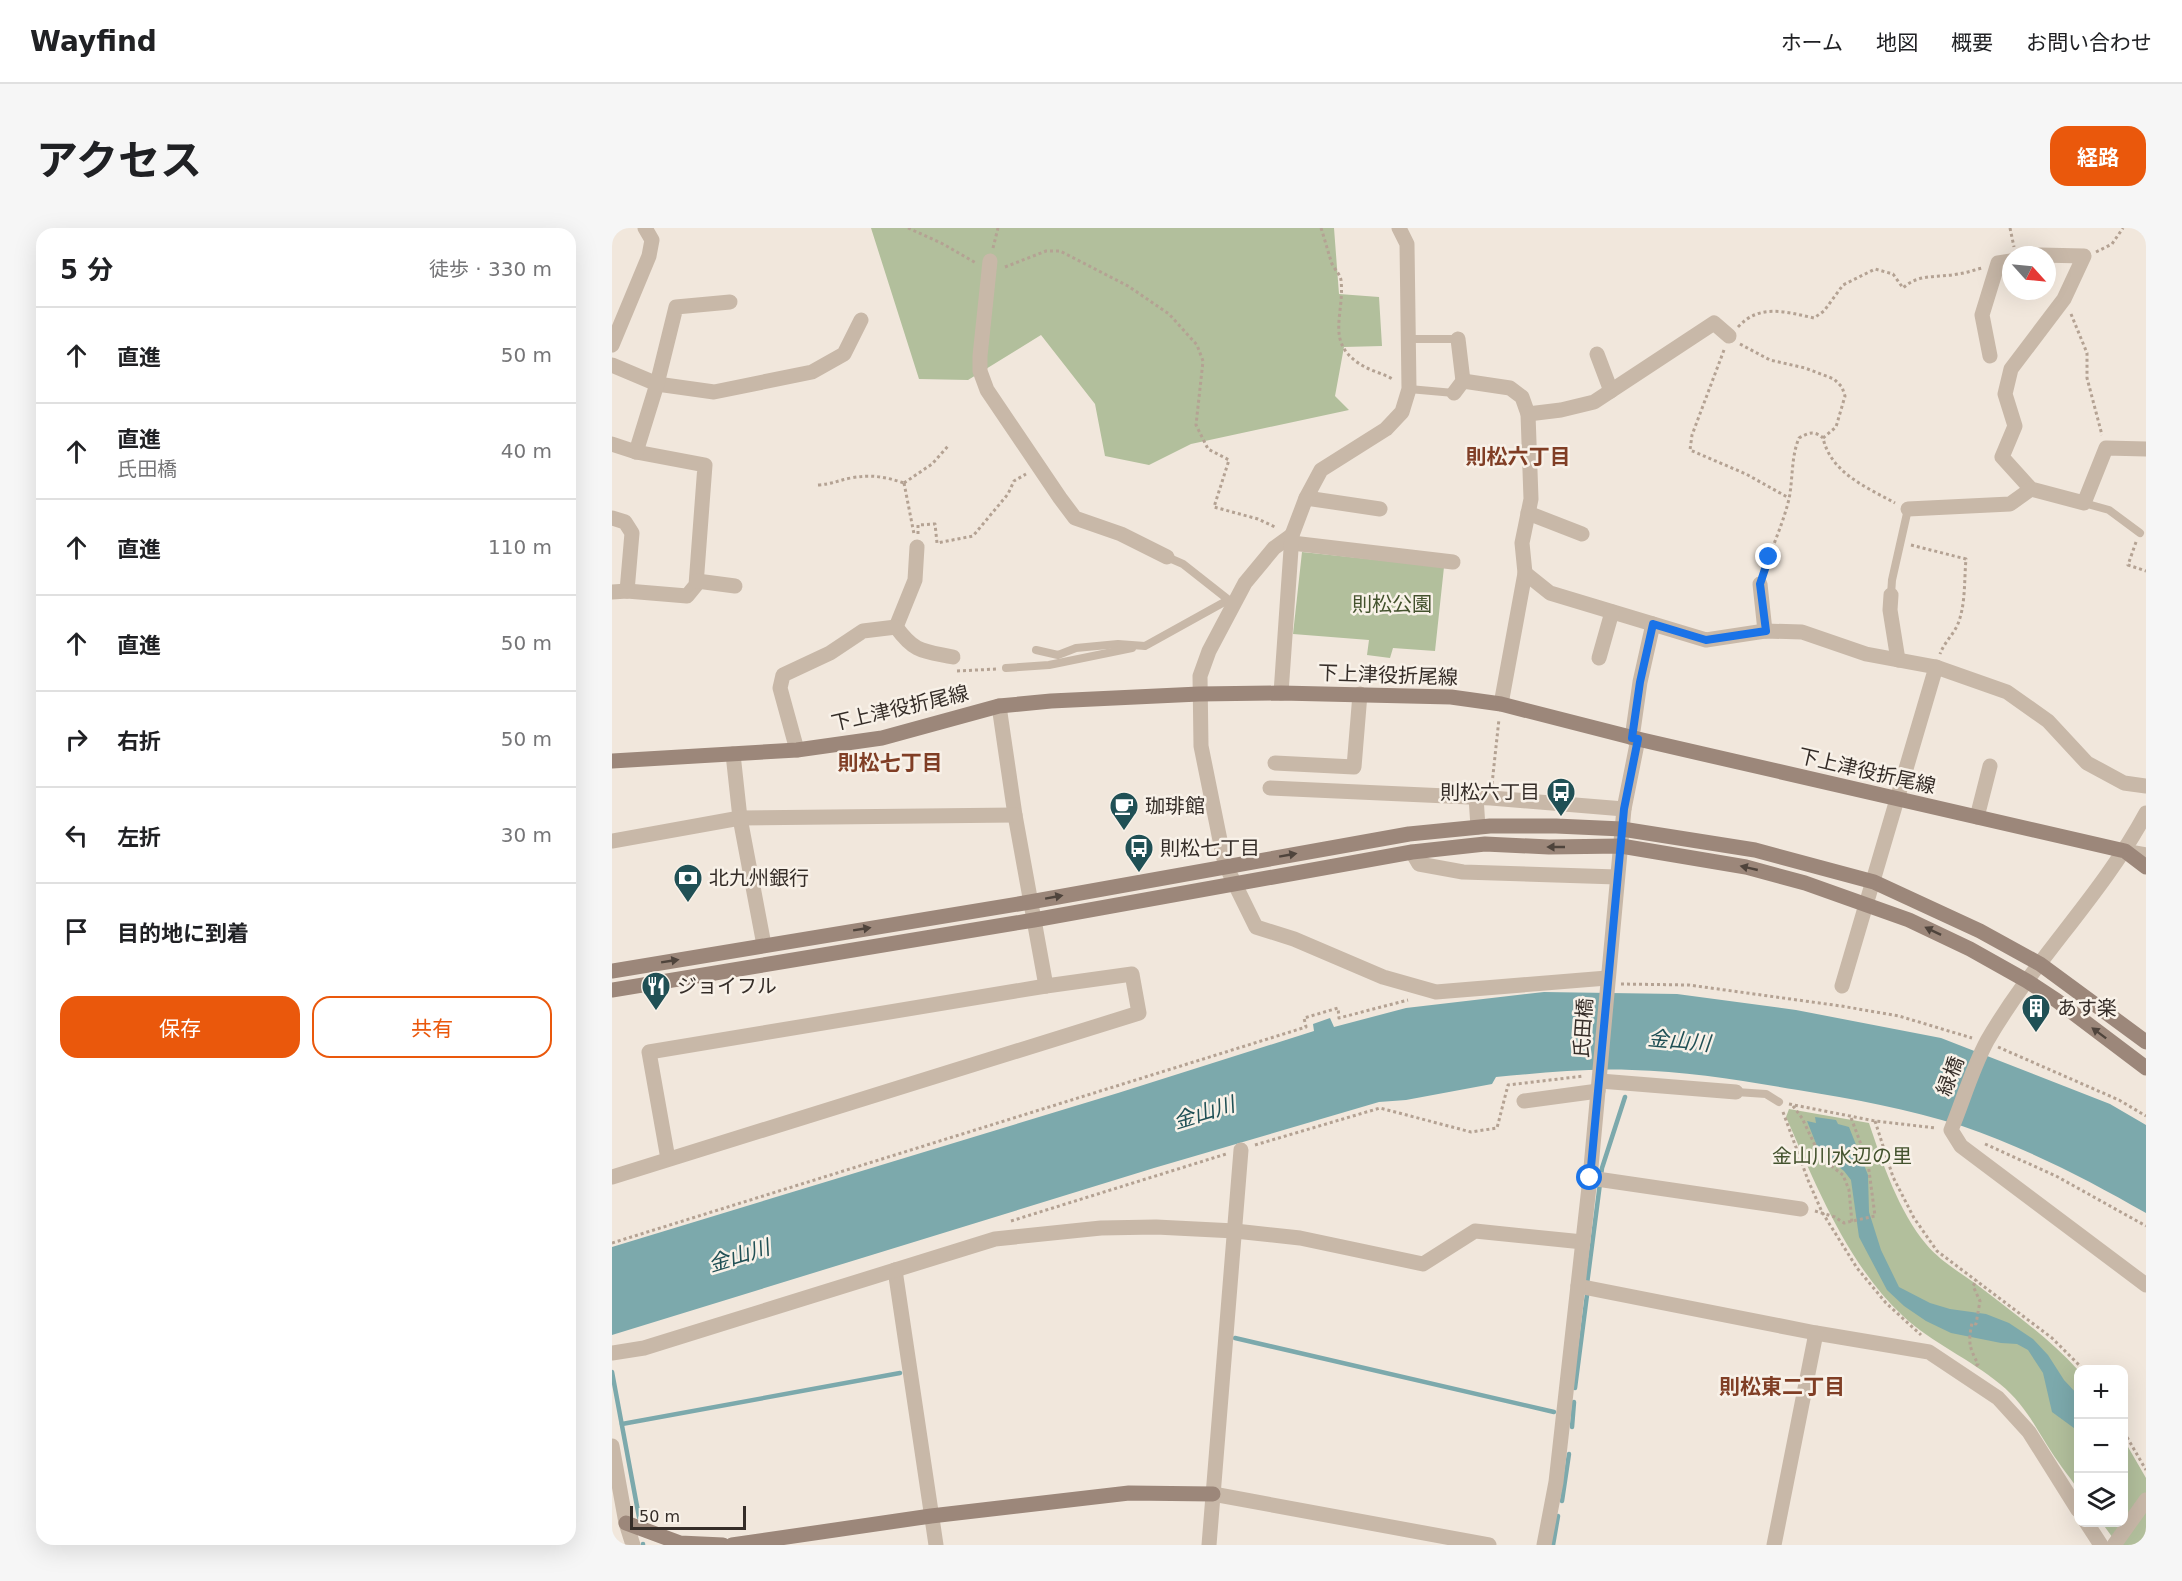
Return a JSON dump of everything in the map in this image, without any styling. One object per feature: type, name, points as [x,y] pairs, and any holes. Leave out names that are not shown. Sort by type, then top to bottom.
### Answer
[{"type":"street","points":[[612,345],[649,255],[652,240],[645,228]]},
{"type":"street","points":[[1281,693],[1292,539],[1306,498],[1321,470],[1386,429],[1402,412],[1409,388],[1407,244],[1399,228]]},
{"type":"street","points":[[2056,255],[2084,256],[2064,299],[2011,369],[2005,393],[2015,426],[2002,458],[2031,489],[2084,503],[2106,448],[2146,449]]},
{"type":"street","points":[[989,267],[980,371],[992,397],[1075,518],[1121,534],[1167,557]]},
{"type":"street","points":[[1990,356],[1982,315],[2002,267]]},
{"type":"street","points":[[636,452],[657,384],[676,307],[730,302]]},
{"type":"street","points":[[612,365],[657,384],[714,392],[812,372],[844,354],[861,320]]},
{"type":"street","points":[[1528,414],[1561,410],[1594,402],[1713,323],[1729,336]]},
{"type":"street","points":[[1458,339],[1458,387],[1510,388],[1522,397],[1528,414],[1531,500],[1522,543],[1525,573],[1500,709]]},
{"type":"street","points":[[1597,354],[1611,390]]},
{"type":"street","points":[[612,444],[636,452],[705,465],[697,580],[696,585],[687,596],[620,592],[632,533],[625,522],[612,518]]},
{"type":"street","points":[[1908,509],[2010,504],[2031,489]]},
{"type":"street","points":[[1306,498],[1380,509]]},
{"type":"street","points":[[1528,513],[1582,534]]},
{"type":"street","points":[[1453,562],[1292,539],[1274,548],[1245,583],[1231,602],[1200,676],[1201,746],[1226,866],[1256,927],[1294,939],[1383,977],[1436,992],[1607,981]]},
{"type":"street","points":[[896,627],[915,580],[917,548]]},
{"type":"street","points":[[1525,573],[1550,593],[1706,640],[1766,631],[1802,632],[1866,654],[1936,667],[2007,692],[2048,721],[2087,763],[2124,783],[2146,786]]},
{"type":"street","points":[[697,580],[735,586]]},
{"type":"street","points":[[1760,584],[1766,631]]},
{"type":"street","points":[[1891,595],[1890,610],[1898,660]]},
{"type":"street","points":[[1599,658],[1612,612]]},
{"type":"street","name":"氏田橋","points":[[1544,1545],[1556,1482],[1590,1178],[1624,809],[1635,738],[1640,682],[1653,624]]},
{"type":"street","points":[[896,627],[908,644],[921,650],[953,657]]},
{"type":"street","points":[[797,750],[780,688],[783,675],[830,653],[863,631],[896,627]]},
{"type":"street","points":[[1842,986],[1936,667]]},
{"type":"street","name":"下上津役折尾線","points":[[612,761],[797,750],[882,738],[999,706],[1051,701],[1199,694],[1281,693],[1451,697],[2125,850],[2146,867]]},
{"type":"street","points":[[1275,763],[1354,767],[1360,694]]},
{"type":"street","points":[[999,706],[1015,815],[1046,986]]},
{"type":"street","points":[[733,754],[740,818],[764,945]]},
{"type":"street","points":[[1977,817],[1990,766]]},
{"type":"street","points":[[1270,788],[1483,797],[1624,809]]},
{"type":"street","points":[[1478,827],[1483,797]]},
{"type":"street","name":"緑橋","points":[[2146,813],[2125,850],[2027,981],[1987,1042],[1950,1130],[1961,1146],[2146,1285]]},
{"type":"street","points":[[612,840],[740,818],[1015,815]]},
{"type":"street","points":[[612,970],[1030,902],[1408,834],[1478,827],[1556,826],[1622,829],[1755,850],[1874,882],[1980,931],[2040,964],[2146,1042]]},
{"type":"street","points":[[612,990],[1034,920],[1412,852],[1485,844],[1549,847],[1621,846],[1746,867],[1805,883],[1910,920],[1970,949],[2027,981],[2146,1068]]},
{"type":"street","points":[[2125,850],[2146,855]]},
{"type":"street","points":[[1412,852],[1419,864],[1463,872],[1617,877]]},
{"type":"street","points":[[612,1177],[1139,1013],[1132,974],[1046,986],[649,1052],[668,1159]]},
{"type":"street","points":[[1524,1101],[1600,1082],[1736,1092]]},
{"type":"street","points":[[1209,1545],[1241,1150]]},
{"type":"street","points":[[1590,1178],[1802,1209]]},
{"type":"street","points":[[612,1353],[644,1348],[995,1239],[1101,1228],[1156,1227],[1234,1231],[1300,1238],[1423,1264],[1475,1231],[1583,1242]]},
{"type":"street","points":[[895,1270],[936,1545]]},
{"type":"street","points":[[1578,1286],[1816,1333],[1929,1352],[1998,1398],[2029,1432],[2074,1502]]},
{"type":"street","points":[[1774,1545],[1816,1333]]},
{"type":"street","points":[[612,1446],[619,1521],[633,1545]]},
{"type":"street","points":[[732,1545],[931,1516],[1129,1493],[1213,1494],[1489,1545]]},
{"type":"street","points":[[2114,1545],[2146,1500]]},
{"type":"street","points":[[619,1521],[680,1543],[723,1545]]},
{"type":"street","points":[[2089,1527],[2101,1545]]},
{"type":"lane","points":[[1408,339],[1458,339]]},
{"type":"lane","points":[[1409,388],[1458,387]]},
{"type":"lane","points":[[2084,503],[2109,510],[2140,533]]},
{"type":"lane","points":[[1891,595],[1892,580],[1908,509]]},
{"type":"lane","points":[[1006,669],[1049,665],[1145,645],[1231,602],[1184,564],[1167,557]]},
{"type":"lane","points":[[1036,650],[1058,655],[1076,648],[1118,644],[1145,645]]},
{"type":"lane","points":[[1736,1092],[1766,1094],[1779,1102]]},
{"type":"path","points":[[908,228],[989,267],[1046,252],[1060,251],[1128,286],[1168,314],[1197,345],[1203,361],[1196,425],[1208,449],[1229,460],[1214,507],[1258,519],[1292,539]]},
{"type":"path","points":[[989,267],[998,228]]},
{"type":"path","points":[[1321,228],[1333,266],[1341,277],[1338,334],[1340,344],[1353,359],[1409,388]]},
{"type":"path","points":[[2010,228],[2013,246]]},
{"type":"path","points":[[2084,256],[2112,244],[2123,228]]},
{"type":"path","points":[[1789,498],[1746,474],[1690,450],[1692,435],[1729,336],[1747,317],[1774,309],[1814,318],[1824,311],[1843,285],[1875,269],[1893,274],[1903,288],[1910,281],[1921,277],[1958,274],[2002,263]]},
{"type":"path","points":[[2064,299],[2087,353],[2087,378],[2106,448]]},
{"type":"path","points":[[1729,336],[1747,349],[1770,360],[1820,373],[1834,379],[1842,387],[1845,396],[1836,427],[1823,438]]},
{"type":"path","points":[[1760,584],[1783,522],[1789,498],[1794,450],[1799,438],[1809,433],[1817,433],[1823,438],[1825,448],[1838,467],[1848,477],[1908,509]]},
{"type":"path","points":[[904,483],[932,464],[948,446]]},
{"type":"path","points":[[917,548],[918,525],[935,524],[937,543],[973,536],[1008,494],[1014,481],[1039,468]]},
{"type":"path","points":[[818,485],[835,484],[850,478],[878,475],[904,483]]},
{"type":"path","points":[[904,483],[917,548]]},
{"type":"path","points":[[2140,533],[2128,565],[2146,571]]},
{"type":"path","points":[[1900,543],[1966,559],[1961,611],[1956,626],[1944,643]]},
{"type":"path","points":[[953,657],[958,672],[1006,669]]},
{"type":"path","points":[[1483,797],[1500,709]]},
{"type":"path","points":[[1607,981],[1689,985],[1899,1016],[1987,1042],[2119,1101],[2146,1116]]},
{"type":"path","points":[[612,1243],[1306,1027],[1304,1018],[1338,1008],[1339,1018],[1436,992]]},
{"type":"path","points":[[1241,1150],[1380,1108],[1471,1132],[1497,1128],[1508,1085],[1600,1082]]},
{"type":"path","points":[[1779,1102],[1822,1212],[1844,1223],[1875,1216],[1868,1163],[1850,1115]]},
{"type":"path","points":[[1792,1105],[1802,1118],[1821,1158],[1843,1175],[1849,1190],[1852,1223]]},
{"type":"path","points":[[1875,1121],[1893,1177],[1914,1218],[1936,1251],[2052,1338],[2079,1365]]},
{"type":"path","points":[[1973,1370],[1978,1364],[1969,1347],[1969,1341],[1972,1323],[1976,1324],[1980,1301],[1973,1286],[1977,1280]]},
{"type":"path","points":[[2128,1439],[2146,1470]]},
{"type":"green space","points":[[871,228],[1334,228],[1339,294],[1379,297],[1382,346],[1344,347],[1335,396],[1349,410],[1191,444],[1149,465],[1105,456],[1095,404],[1041,335],[968,380],[919,379]]},
{"type":"green space","name":"則松公園","points":[[1302,552],[1444,567],[1435,651],[1393,648],[1390,658],[1367,655],[1369,640],[1293,634]]},
{"type":"green space","name":"金山川水辺の里","points":[[1789,1109],[1869,1123],[1900,1202],[1916,1231],[1931,1250],[2042,1335],[2074,1366],[2074,1484],[2015,1398],[1988,1375],[1914,1326],[1865,1273],[1821,1196],[1786,1117]]},
{"type":"green space","points":[[2128,1447],[2146,1478],[2146,1545],[2118,1545],[2105,1527],[2128,1527]]},
{"type":"water","name":"金山川","points":[[1544,992],[1677,994],[1796,1010],[1941,1038],[2110,1104],[2146,1125],[2146,1213],[2033,1154],[1962,1126],[1901,1110],[1819,1093],[1694,1074],[1615,1070],[1547,1072],[1496,1077],[1492,1084],[1406,1100],[1379,1102],[1154,1168],[612,1335],[612,1247],[1314,1031],[1313,1024],[1330,1018],[1334,1027],[1406,1008]]},
{"type":"water","points":[[1815,1117],[1836,1120],[1838,1124],[1849,1127],[1868,1175],[1869,1212],[1881,1250],[1899,1287],[1930,1303],[1950,1309],[1986,1314],[2009,1323],[2033,1339],[2048,1355],[2074,1391],[2074,1428],[2052,1412],[2043,1373],[2028,1350],[2017,1344],[1951,1333],[1926,1321],[1904,1306],[1887,1290],[1859,1237],[1851,1180],[1844,1171],[1819,1151],[1807,1121],[1816,1123]]},
{"type":"waterway","points":[[1587,1284],[1602,1168],[1625,1097]]},
{"type":"waterway","points":[[1575,1388],[1587,1295]]},
{"type":"waterway","points":[[1235,1338],[1554,1412]]},
{"type":"waterway","points":[[612,1372],[639,1517]]},
{"type":"waterway","points":[[622,1424],[900,1373]]},
{"type":"waterway","points":[[1572,1427],[1574,1402]]},
{"type":"waterway","points":[[1562,1501],[1569,1454]]},
{"type":"waterway","points":[[1553,1545],[1558,1516]]},
{"type":"place","name":"則松六丁目","points":[[1561,818]]},
{"type":"place","name":"珈琲館","points":[[1124,832]]},
{"type":"place","name":"則松七丁目","points":[[1139,874]]},
{"type":"place","name":"北九州銀行","points":[[688,904]]},
{"type":"place","name":"ジョイフル","points":[[656,1012]]},
{"type":"place","name":"あす楽","points":[[2036,1034]]},
{"type":"district","name":"則松六丁目","points":[[1518,457]]},
{"type":"district","name":"則松七丁目","points":[[890,763]]},
{"type":"district","name":"則松東二丁目","points":[[1782,1387]]},
{"type":"route","points":[[1590,1178],[1624,809],[1638,739],[1632,738],[1640,682],[1653,624],[1706,640],[1766,631],[1760,584],[1769,557]]}]
